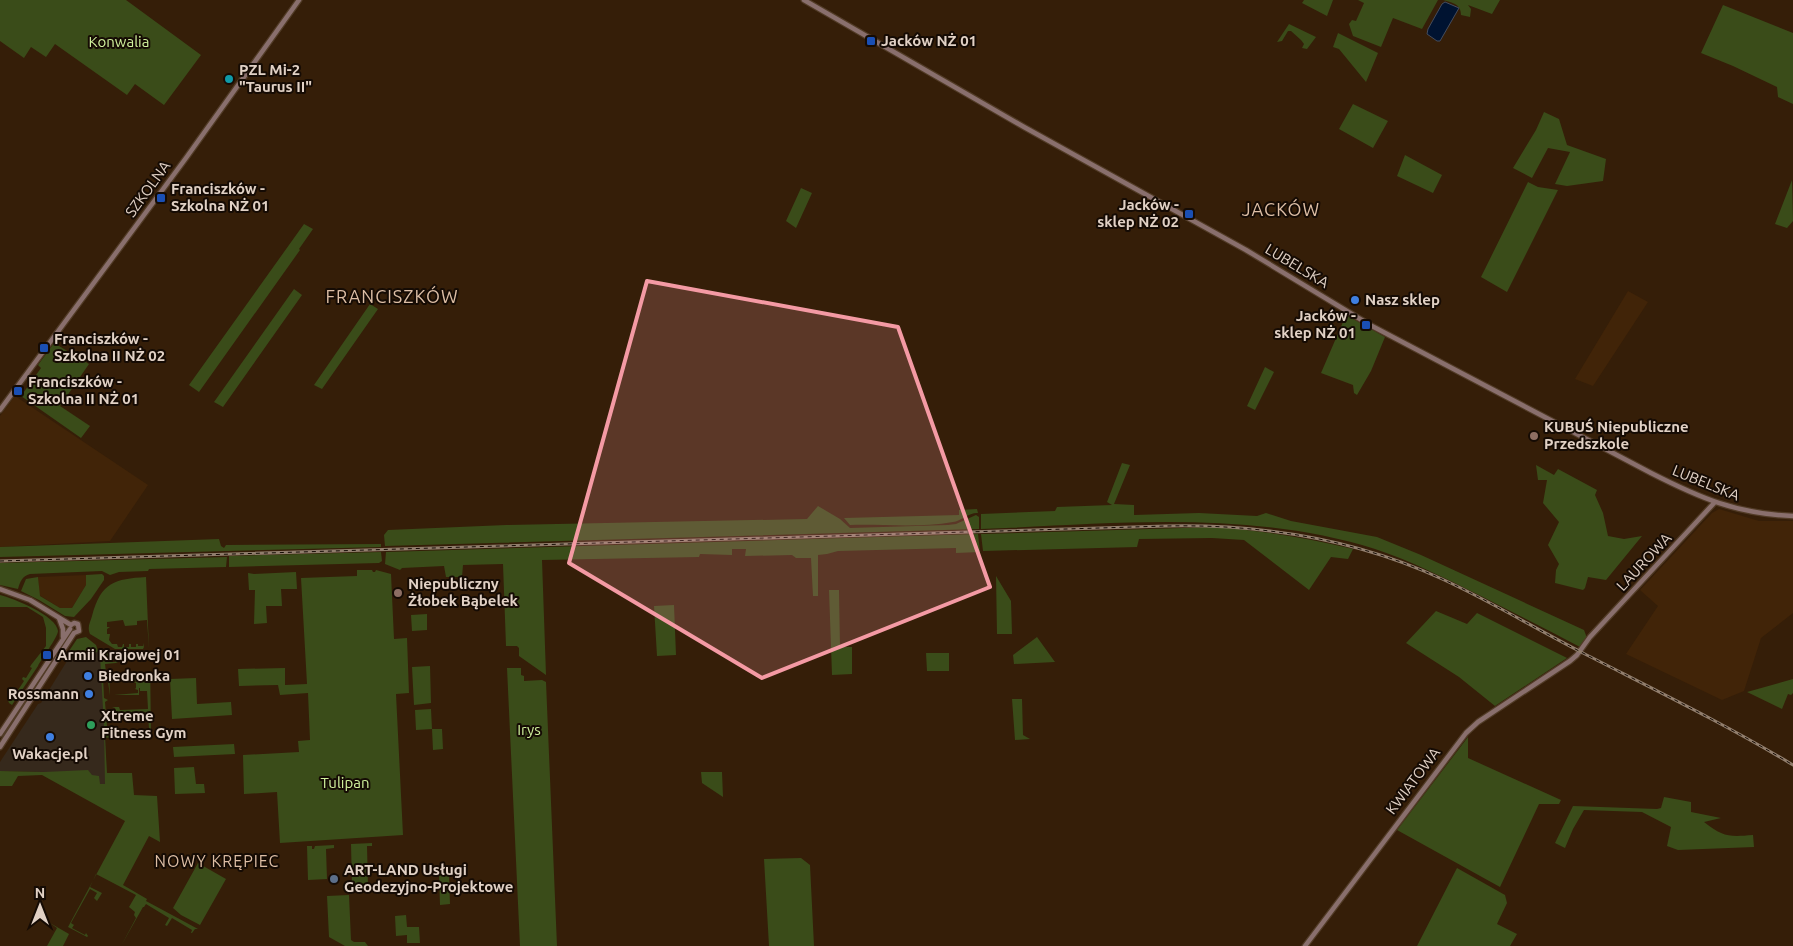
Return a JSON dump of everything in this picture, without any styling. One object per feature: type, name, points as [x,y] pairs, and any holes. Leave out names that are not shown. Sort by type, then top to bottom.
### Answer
[{"type":"street","name":"SZKOLNA","points":[[0,410],[299,0]]},
{"type":"street","name":"LUBELSKA","points":[[804,0],[1024,127],[1235,244],[1370,325],[1651,473],[1715,502],[1752,512],[1793,516]]},
{"type":"street","name":"LAUROWA","points":[[1570,661],[1715,502]]},
{"type":"street","points":[[0,589],[30,600],[58,617],[74,633]]},
{"type":"street","points":[[58,617],[63,629],[63,638]]},
{"type":"street","points":[[0,734],[70,627],[75,623],[79,626],[79,631],[74,633],[0,747]]},
{"type":"street","name":"KWIATOWA","points":[[1305,946],[1466,733],[1478,722],[1570,661]]},
{"type":"highlighted area","points":[[647,281],[898,327],[990,587],[762,678],[569,563]]},
{"type":"shaded area","points":[[1628,291],[1648,302],[1593,386],[1575,379]]},
{"type":"shaded area","points":[[15,396],[148,485],[110,541],[0,547],[0,416]]},
{"type":"shaded area","points":[[1719,509],[1759,521],[1793,521],[1793,613],[1761,638],[1744,691],[1722,700],[1626,654],[1658,606],[1640,590],[1712,513]]},
{"type":"shaded area","points":[[86,575],[86,585],[72,608],[60,608],[39,595],[38,577]]},
{"type":"shaded area","points":[[98,651],[102,654],[108,810],[44,772],[0,771],[0,762],[38,704],[41,703],[72,653]]},
{"type":"green space","name":"Konwalia","points":[[0,0],[126,0],[201,55],[164,105],[135,84],[127,95],[55,44],[46,57],[31,47],[24,58],[0,41]]},
{"type":"green space","points":[[1304,0],[1333,0],[1327,16],[1302,3]]},
{"type":"green space","points":[[1358,0],[1438,0],[1422,29],[1393,18],[1381,47],[1353,36],[1349,24],[1352,20],[1356,21],[1364,3]]},
{"type":"green space","points":[[1443,0],[1500,0],[1492,14],[1468,5],[1471,9],[1470,17],[1461,15],[1458,6]]},
{"type":"green space","points":[[1723,5],[1793,33],[1793,104],[1778,97],[1777,87],[1701,53]]},
{"type":"green space","points":[[1289,24],[1316,37],[1307,49],[1302,48],[1304,44],[1291,31],[1288,31],[1282,41],[1277,42]]},
{"type":"green space","points":[[1338,33],[1378,53],[1366,82],[1339,49],[1333,47]]},
{"type":"green space","points":[[1353,104],[1388,121],[1373,148],[1339,129]]},
{"type":"green space","points":[[1544,112],[1559,119],[1567,145],[1606,159],[1603,181],[1567,186],[1555,184],[1570,152],[1548,148],[1532,178],[1513,168],[1536,130]]},
{"type":"green space","points":[[1405,155],[1442,175],[1433,193],[1397,176]]},
{"type":"green space","points":[[1792,180],[1793,221],[1787,228],[1775,224]]},
{"type":"green space","points":[[1528,182],[1538,187],[1558,190],[1507,292],[1481,277]]},
{"type":"green space","points":[[801,188],[812,193],[796,228],[786,221]]},
{"type":"green space","points":[[304,224],[313,229],[300,250],[199,392],[189,385]]},
{"type":"green space","points":[[294,289],[302,295],[223,407],[214,402]]},
{"type":"green space","points":[[370,304],[378,309],[322,389],[314,385]]},
{"type":"green space","points":[[1346,315],[1385,337],[1371,371],[1357,395],[1354,393],[1353,385],[1321,373]]},
{"type":"green space","points":[[54,343],[89,364],[60,406],[90,426],[81,438],[21,396],[41,368],[38,365]]},
{"type":"green space","points":[[1265,367],[1274,372],[1255,410],[1247,406]]},
{"type":"green space","points":[[1122,463],[1130,465],[1114,504],[1134,505],[1134,515],[1199,513],[1257,516],[1266,513],[1291,521],[1377,537],[1421,555],[1584,630],[1587,638],[1580,647],[1415,564],[1375,549],[1327,536],[1278,528],[1180,522],[981,529],[981,514],[1055,511],[1057,507],[1112,505],[1107,502]]},
{"type":"green space","points":[[1536,465],[1554,475],[1558,469],[1597,490],[1595,495],[1603,513],[1608,536],[1624,539],[1642,536],[1606,580],[1588,577],[1583,590],[1555,583],[1556,570],[1559,564],[1548,545],[1559,522],[1543,503],[1547,480],[1538,480]]},
{"type":"green space","points":[[818,506],[840,519],[850,528],[948,525],[956,524],[976,515],[979,517],[979,529],[385,546],[384,535],[388,530],[506,525],[807,519]]},
{"type":"green space","points":[[977,509],[978,513],[956,521],[928,525],[850,525],[844,518],[959,515],[959,510]]},
{"type":"green space","points":[[1216,527],[1285,535],[1353,549],[1348,559],[1331,557],[1309,590],[1244,540],[1212,538],[1139,539],[1137,547],[983,551],[981,534]]},
{"type":"green space","points":[[978,534],[980,552],[956,553],[956,548],[838,551],[818,555],[818,596],[813,596],[811,558],[796,558],[792,555],[745,556],[746,549],[732,549],[732,555],[700,554],[699,557],[542,560],[546,675],[519,656],[519,648],[517,646],[506,646],[503,564],[463,565],[462,577],[446,577],[444,566],[402,568],[400,570],[385,564],[386,552]]},
{"type":"green space","points":[[219,539],[221,546],[224,548],[226,545],[381,544],[381,547],[0,557],[0,547]]},
{"type":"green space","points":[[381,552],[382,561],[379,563],[229,567],[229,556]]},
{"type":"green space","points":[[227,557],[226,567],[149,569],[148,571],[119,572],[110,575],[102,571],[30,574],[23,578],[18,589],[0,585],[0,563]]},
{"type":"green space","name":"Tulipan","points":[[357,570],[372,570],[375,572],[376,570],[391,574],[394,639],[407,638],[409,693],[396,694],[403,835],[280,843],[277,792],[244,794],[243,755],[299,752],[298,741],[310,740],[308,693],[280,695],[278,685],[239,686],[238,669],[285,668],[285,685],[307,684],[301,578],[357,576]]},
{"type":"green space","points":[[296,572],[297,589],[281,589],[282,606],[266,606],[267,623],[254,624],[255,590],[249,590],[248,573]]},
{"type":"green space","points":[[102,574],[104,580],[91,599],[74,617],[65,616],[21,591],[26,579],[38,577],[40,596],[60,608],[72,608],[86,585],[86,575]]},
{"type":"green space","points":[[996,576],[1011,601],[1012,634],[997,634]]},
{"type":"green space","points":[[146,577],[149,649],[147,620],[137,621],[137,625],[125,626],[123,620],[107,622],[107,627],[110,627],[107,629],[107,634],[110,634],[109,640],[112,644],[122,647],[124,644],[124,647],[129,647],[129,644],[131,644],[131,647],[136,647],[136,644],[143,646],[143,643],[144,647],[143,649],[115,649],[90,634],[89,625],[100,596],[105,589],[118,581]]},
{"type":"green space","points":[[829,590],[839,590],[840,647],[852,647],[852,674],[832,675]]},
{"type":"green space","points":[[0,595],[34,608],[50,619],[56,625],[58,631],[12,705],[8,700],[11,695],[14,696],[24,681],[23,677],[26,678],[32,668],[30,667],[31,665],[46,646],[46,628],[43,617],[27,607],[0,607]]},
{"type":"green space","points":[[674,605],[676,655],[657,656],[654,606]]},
{"type":"green space","points":[[1436,611],[1467,624],[1477,613],[1567,658],[1495,706],[1459,677],[1406,643]]},
{"type":"green space","points":[[427,614],[427,630],[412,631],[411,615]]},
{"type":"green space","points":[[86,637],[96,645],[98,651],[93,655],[92,653],[76,653],[76,656],[72,656],[69,660],[65,657],[77,639]]},
{"type":"green space","points":[[1037,637],[1055,662],[1014,664],[1013,655]]},
{"type":"green space","points":[[103,650],[110,653],[112,662],[115,662],[114,654],[124,657],[116,663],[105,664],[106,672],[109,672],[110,696],[107,674],[103,677],[104,698],[108,700],[105,702],[109,731],[110,729],[120,729],[121,732],[149,730],[148,712],[141,713],[141,716],[119,714],[119,717],[114,717],[113,712],[116,712],[115,708],[112,707],[119,707],[120,710],[148,709],[147,691],[140,691],[140,688],[139,695],[114,695],[138,693],[138,690],[135,689],[136,683],[133,682],[141,681],[127,681],[126,678],[145,677],[146,673],[150,673],[150,659],[151,735],[105,738],[107,773],[132,773],[134,795],[157,796],[160,842],[149,836],[123,885],[147,899],[146,901],[198,929],[191,933],[192,930],[172,918],[167,926],[165,925],[169,918],[146,904],[121,946],[136,918],[135,912],[129,907],[136,895],[96,874],[125,821],[42,775],[18,776],[12,786],[0,786],[0,771],[88,770],[92,775],[99,776],[100,784],[105,784],[100,655]]},
{"type":"green space","points":[[926,653],[949,653],[949,671],[927,671]]},
{"type":"green space","points":[[150,654],[150,659],[147,659],[146,656],[133,657],[133,660],[131,658],[132,655]]},
{"type":"green space","points":[[430,666],[431,703],[414,705],[412,667]]},
{"type":"green space","name":"Irys","points":[[507,668],[521,668],[521,675],[524,676],[524,681],[542,680],[546,682],[557,946],[520,946]]},
{"type":"green space","points":[[196,678],[197,704],[231,702],[232,715],[172,719],[170,679]]},
{"type":"green space","points":[[1793,679],[1793,693],[1791,695],[1788,694],[1782,709],[1747,692]]},
{"type":"green space","points":[[1012,699],[1022,699],[1023,735],[1030,739],[1015,740]]},
{"type":"green space","points":[[431,709],[432,729],[416,730],[415,710]]},
{"type":"green space","points":[[432,729],[442,729],[443,749],[433,750]]},
{"type":"green space","points":[[1468,737],[1468,758],[1561,800],[1559,804],[1539,804],[1500,887],[1397,830]]},
{"type":"green space","points":[[234,744],[235,754],[174,757],[173,747]]},
{"type":"green space","points":[[194,767],[196,784],[204,784],[205,793],[175,794],[174,768]]},
{"type":"green space","points":[[701,772],[722,772],[723,797],[702,783]]},
{"type":"green space","points":[[1664,797],[1691,802],[1691,812],[1721,818],[1704,822],[1716,831],[1732,836],[1753,835],[1754,847],[1678,850],[1667,846],[1671,827],[1642,812],[1584,810],[1565,848],[1555,843],[1573,806],[1657,809],[1661,808]]},
{"type":"green space","points":[[372,843],[372,846],[367,846],[368,886],[352,886],[351,844]]},
{"type":"green space","points":[[334,845],[334,848],[326,849],[327,879],[308,880],[307,846],[312,846],[312,849],[314,849],[315,846]]},
{"type":"green space","points":[[801,858],[810,865],[814,946],[769,946],[764,859]]},
{"type":"green space","points":[[198,863],[226,879],[200,925],[181,915],[173,908]]},
{"type":"green space","points":[[1457,868],[1505,895],[1507,903],[1497,924],[1517,934],[1510,946],[1417,946]]},
{"type":"green space","points":[[449,874],[450,904],[440,905],[439,875]]},
{"type":"green space","points":[[93,881],[90,887],[102,893],[97,901],[94,898],[97,893],[90,889],[71,923],[74,925],[72,928],[85,935],[86,933],[87,937],[68,927]]},
{"type":"green space","points":[[349,895],[351,940],[354,942],[365,942],[368,946],[345,946],[329,937],[327,896]]},
{"type":"green space","points":[[406,915],[407,927],[419,927],[420,943],[407,943],[407,935],[396,936],[395,916]]},
{"type":"green space","points":[[50,923],[69,934],[63,946],[47,946],[57,928]]},
{"type":"water","points":[[1445,2],[1459,8],[1440,41],[1437,41],[1427,34],[1428,29]]},
{"type":"railway","points":[[0,561],[1166,526],[1202,526],[1272,531],[1342,544],[1409,565],[1442,579],[1478,596],[1565,644],[1715,721],[1793,765]]},
{"type":"place","name":"Jacków NŻ 01","points":[[871,41]]},
{"type":"place","name":"PZL Mi-2 \"Taurus II\"","points":[[229,79]]},
{"type":"place","name":"Franciszków - Szkolna NŻ 01","points":[[161,198]]},
{"type":"place","name":"Jacków - sklep NŻ 02","points":[[1189,214]]},
{"type":"place","name":"Nasz sklep","points":[[1355,300]]},
{"type":"place","name":"Jacków - sklep NŻ 01","points":[[1366,325]]},
{"type":"place","name":"Franciszków - Szkolna II NŻ 02","points":[[44,348]]},
{"type":"place","name":"Franciszków - Szkolna II NŻ 01","points":[[18,391]]},
{"type":"place","name":"KUBUŚ Niepubliczne Przedszkole","points":[[1534,436]]},
{"type":"place","name":"Niepubliczny Żłobek Bąbelek","points":[[398,593]]},
{"type":"place","name":"Armii Krajowej 01","points":[[47,655]]},
{"type":"place","name":"Biedronka","points":[[88,676]]},
{"type":"place","name":"Rossmann","points":[[89,694]]},
{"type":"place","name":"Xtreme Fitness Gym","points":[[91,725]]},
{"type":"place","name":"Wakacje.pl","points":[[50,737]]},
{"type":"place","name":"ART-LAND Usługi Geodezyjno-Projektowe","points":[[334,879]]},
{"type":"district","name":"JACKÓW","points":[[1281,210]]},
{"type":"district","name":"FRANCISZKÓW","points":[[392,297]]},
{"type":"district","name":"NOWY KRĘPIEC","points":[[217,861]]}]
